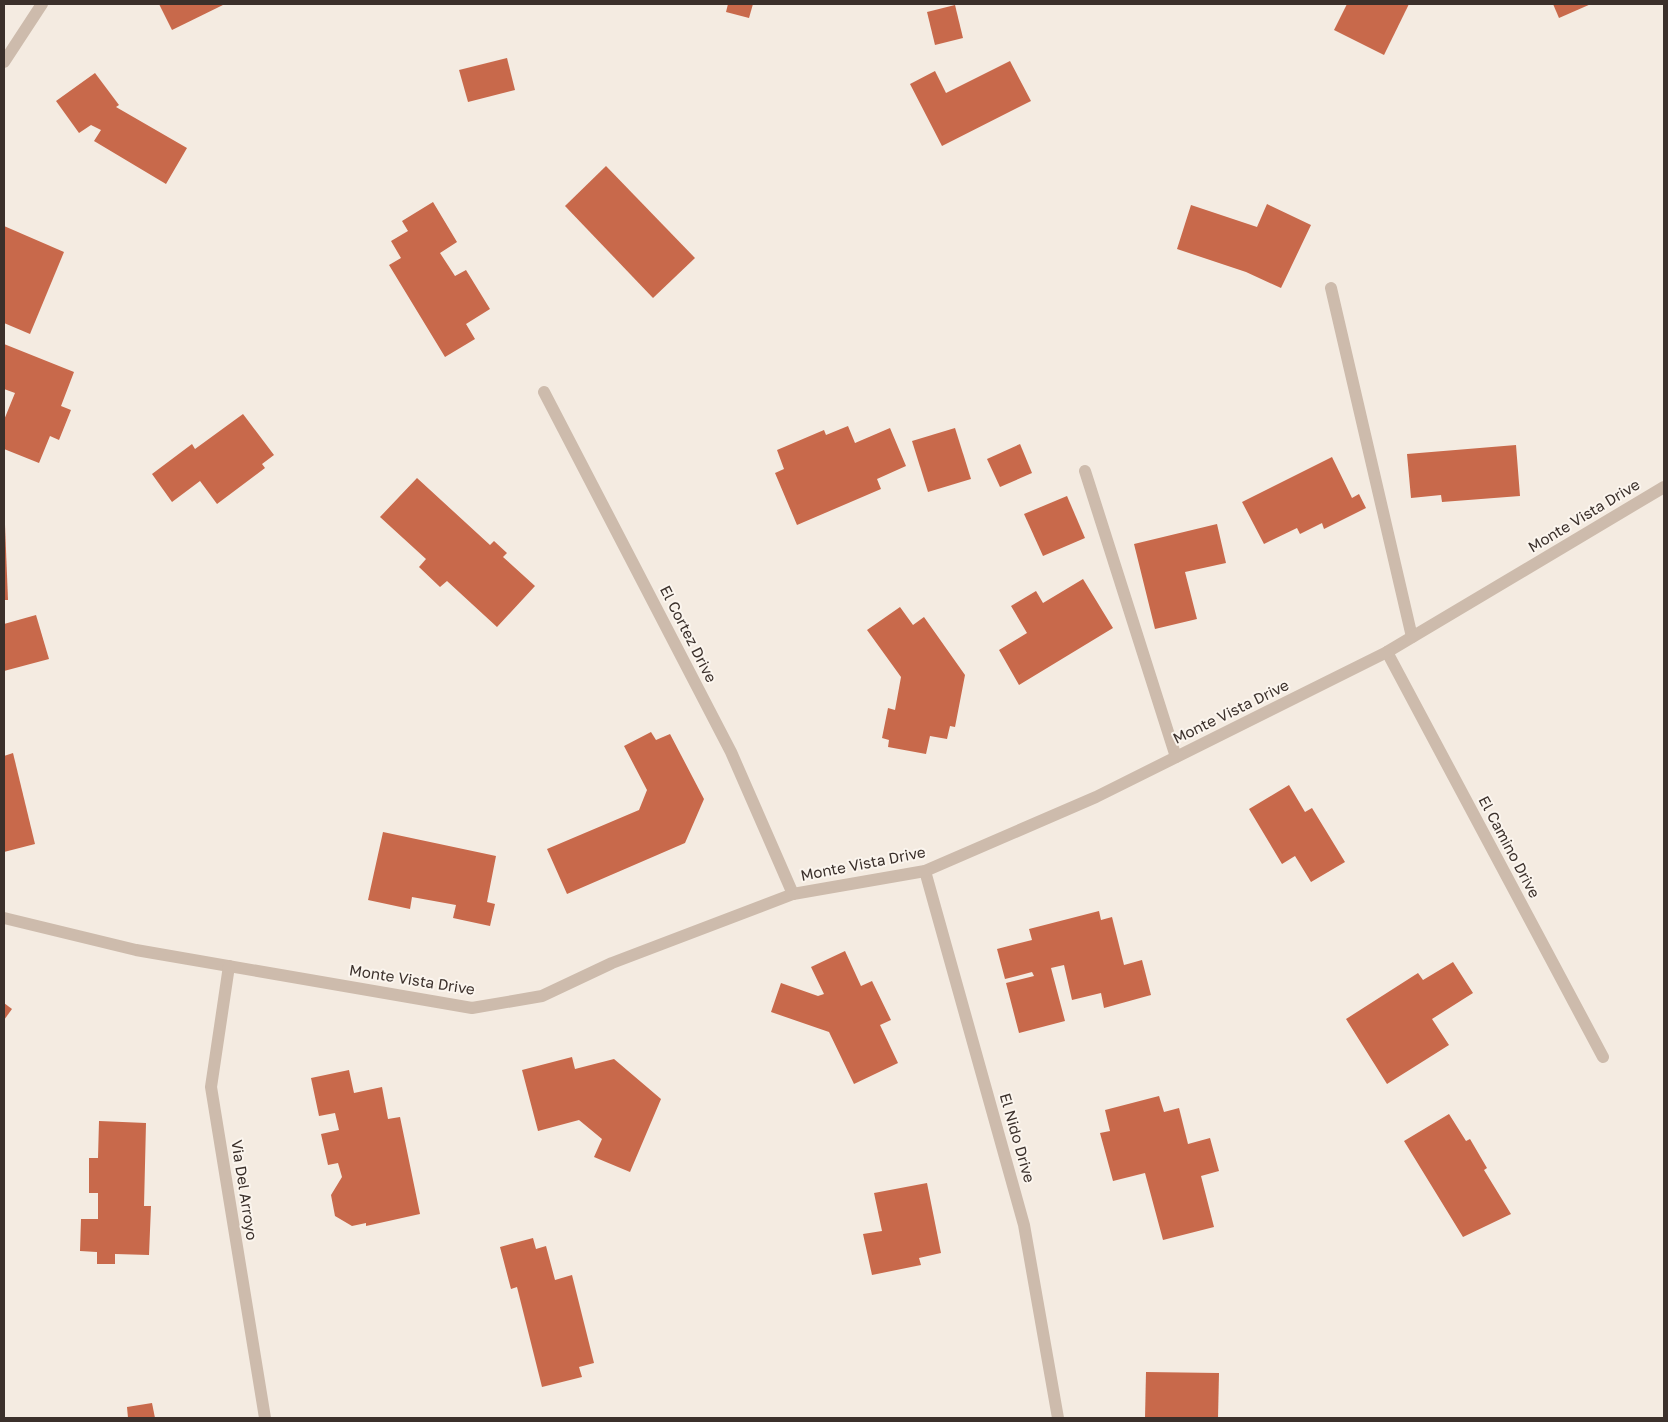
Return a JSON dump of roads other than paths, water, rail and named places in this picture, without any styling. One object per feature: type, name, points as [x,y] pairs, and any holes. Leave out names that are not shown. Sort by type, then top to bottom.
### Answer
[{"type":"street","points":[[4,62],[42,4]]},
{"type":"street","points":[[1331,288],[1412,636]]},
{"type":"street","name":"El Cortez Drive","points":[[544,392],[731,752],[794,894]]},
{"type":"street","points":[[1085,471],[1176,757]]},
{"type":"street","name":"Monte Vista Drive","points":[[4,918],[136,950],[472,1008],[542,996],[612,963],[794,894],[925,871],[1096,797],[1387,652],[1664,487]]},
{"type":"street","name":"El Camino Drive","points":[[1387,652],[1603,1056]]},
{"type":"street","name":"El Nido Drive","points":[[925,871],[1024,1225],[1058,1418]]},
{"type":"street","name":"Via Del Arroyo","points":[[229,966],[211,1087],[264,1418]]}]
